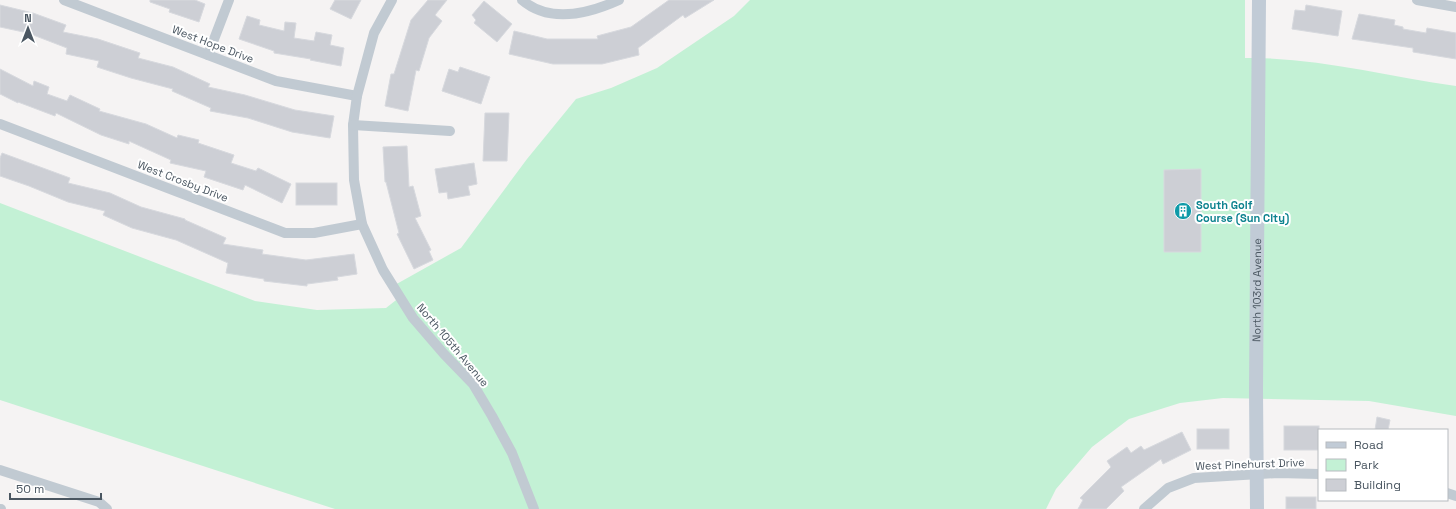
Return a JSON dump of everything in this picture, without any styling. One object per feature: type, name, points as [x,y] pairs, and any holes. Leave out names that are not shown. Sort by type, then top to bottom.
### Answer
[{"type":"street","name":"West Hope Drive","points":[[64,0],[276,81],[357,96]]},
{"type":"street","points":[[208,55],[229,0]]},
{"type":"street","name":"North 105th Avenue","points":[[392,0],[374,34],[357,96],[353,125],[354,180],[362,224],[383,270],[413,318],[444,354],[473,384],[512,452],[534,509]]},
{"type":"street","points":[[522,0],[539,11],[569,15],[600,9],[619,0]]},
{"type":"street","name":"North 103rd Avenue","points":[[1257,509],[1256,391],[1259,0]]},
{"type":"street","points":[[1417,0],[1456,7]]},
{"type":"street","name":"West Crosby Drive","points":[[0,124],[284,233],[314,233],[362,224]]},
{"type":"street","points":[[353,125],[450,131]]},
{"type":"street","points":[[0,470],[99,502],[107,509]]},
{"type":"street","name":"West Pinehurst Drive","points":[[1144,509],[1168,488],[1194,478],[1257,474],[1318,474]]},
{"type":"green space","name":"South Golf Course (Sun City)","points":[[750,0],[1245,0],[1245,58],[1324,64],[1456,86],[1456,416],[1369,401],[1223,398],[1180,403],[1129,419],[1092,447],[1056,489],[1046,509],[335,509],[0,400],[0,203],[255,301],[317,310],[386,308],[400,297],[393,286],[461,248],[527,159],[576,99],[611,88],[657,68],[734,16]]},
{"type":"building","points":[[150,0],[195,0],[205,4],[199,22],[169,12],[170,9],[150,2]]},
{"type":"building","points":[[335,0],[361,0],[351,19],[330,9]]},
{"type":"building","points":[[428,0],[447,0],[435,15],[442,21],[429,38],[419,71],[416,70],[408,111],[385,106],[391,74],[394,74],[411,20]]},
{"type":"building","points":[[669,0],[714,0],[685,18],[683,15],[638,48],[639,55],[602,64],[553,64],[509,54],[514,31],[547,39],[598,39],[597,36],[631,27]]},
{"type":"building","points":[[484,1],[512,24],[497,42],[474,23],[476,20],[472,15]]},
{"type":"building","points":[[0,5],[33,13],[66,25],[63,32],[98,39],[140,53],[138,58],[173,67],[210,84],[208,87],[245,95],[295,110],[334,116],[330,138],[292,132],[248,118],[210,111],[211,108],[172,91],[173,89],[97,67],[99,61],[66,54],[67,48],[28,33],[0,27]]},
{"type":"building","points":[[1306,5],[1342,11],[1338,36],[1292,29],[1295,10],[1305,11]]},
{"type":"building","points":[[1359,14],[1395,20],[1394,25],[1403,27],[1403,29],[1426,33],[1427,28],[1456,33],[1456,59],[1413,52],[1413,48],[1352,39]]},
{"type":"building","points":[[247,16],[260,20],[259,25],[284,31],[285,22],[296,23],[294,38],[314,41],[316,32],[332,35],[330,45],[344,48],[341,66],[274,53],[274,51],[239,39]]},
{"type":"building","points":[[460,67],[490,77],[481,104],[442,91],[449,69],[458,72]]},
{"type":"building","points":[[0,69],[33,86],[34,81],[49,87],[47,94],[67,101],[70,95],[100,109],[99,111],[146,124],[177,138],[178,135],[199,140],[198,143],[234,155],[231,163],[256,171],[258,168],[291,184],[282,203],[245,185],[243,190],[204,177],[206,171],[170,163],[171,160],[129,141],[129,144],[101,135],[56,113],[55,116],[18,103],[0,94]]},
{"type":"building","points":[[485,113],[509,113],[507,161],[483,161]]},
{"type":"building","points":[[407,146],[409,187],[413,186],[421,216],[415,218],[431,250],[429,251],[433,260],[414,269],[397,234],[399,233],[385,182],[383,147]]},
{"type":"building","points":[[2,153],[70,178],[68,183],[110,193],[141,207],[185,219],[226,238],[223,244],[263,250],[262,254],[306,260],[354,254],[357,274],[337,277],[338,280],[307,284],[307,286],[264,281],[264,279],[226,273],[228,263],[176,240],[132,228],[103,215],[105,211],[68,202],[0,176],[0,158]]},
{"type":"building","points":[[474,163],[477,184],[468,186],[470,195],[448,199],[447,192],[439,193],[435,169]]},
{"type":"building","name":"South Golf Course (Sun City)","points":[[1201,169],[1201,252],[1164,252],[1164,170]]},
{"type":"building","points":[[296,183],[337,183],[337,205],[296,205]]},
{"type":"building","points":[[1377,417],[1390,420],[1388,429],[1375,429]]},
{"type":"building","points":[[1284,426],[1319,426],[1318,450],[1284,450]]},
{"type":"building","points":[[1197,429],[1229,429],[1229,449],[1197,449]]},
{"type":"building","points":[[1182,432],[1191,450],[1163,464],[1161,459],[1121,487],[1124,491],[1106,509],[1078,509],[1083,500],[1080,498],[1111,467],[1107,461],[1127,447],[1131,453],[1141,446],[1144,450]]},
{"type":"building","points":[[1286,497],[1316,497],[1316,509],[1286,509]]},
{"type":"place","name":"South Golf Course (Sun City)","points":[[1183,211]]}]
